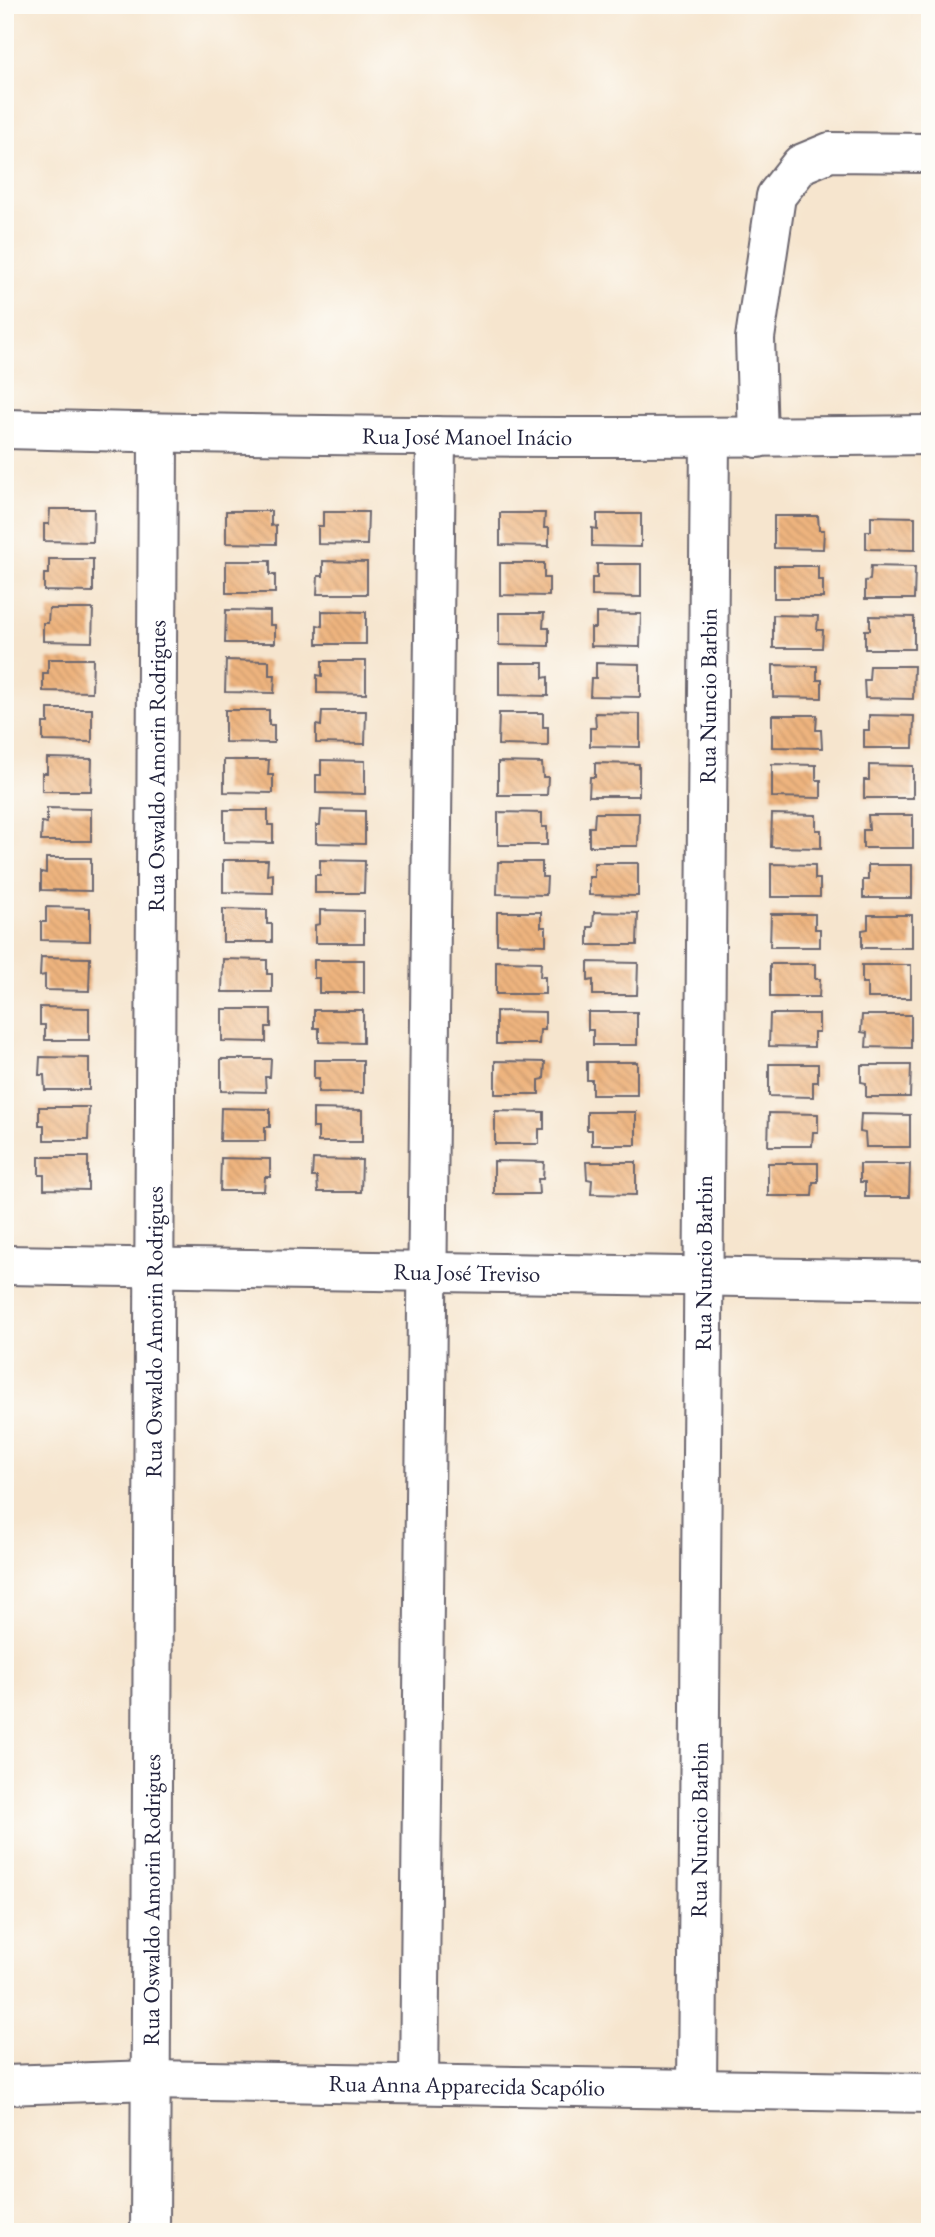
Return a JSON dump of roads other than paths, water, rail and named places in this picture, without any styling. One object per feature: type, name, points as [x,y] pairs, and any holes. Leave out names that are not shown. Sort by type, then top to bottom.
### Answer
[{"type":"street","points":[[758,438],[755,338],[776,196],[801,164],[830,152],[930,153]]},
{"type":"street","name":"Rua José Manoel Inácio","points":[[5,429],[436,436],[758,438],[930,435]]},
{"type":"street","name":"Rua Oswaldo Amorin Rodrigues","points":[[150,2232],[158,433]]},
{"type":"street","points":[[419,2084],[436,436]]},
{"type":"street","name":"Rua Nuncio Barbin","points":[[697,2089],[710,437]]},
{"type":"street","name":"Rua José Treviso","points":[[5,1265],[930,1280]]},
{"type":"street","name":"Rua Anna Apparecida Scapólio","points":[[5,2085],[151,2080],[930,2093]]}]
